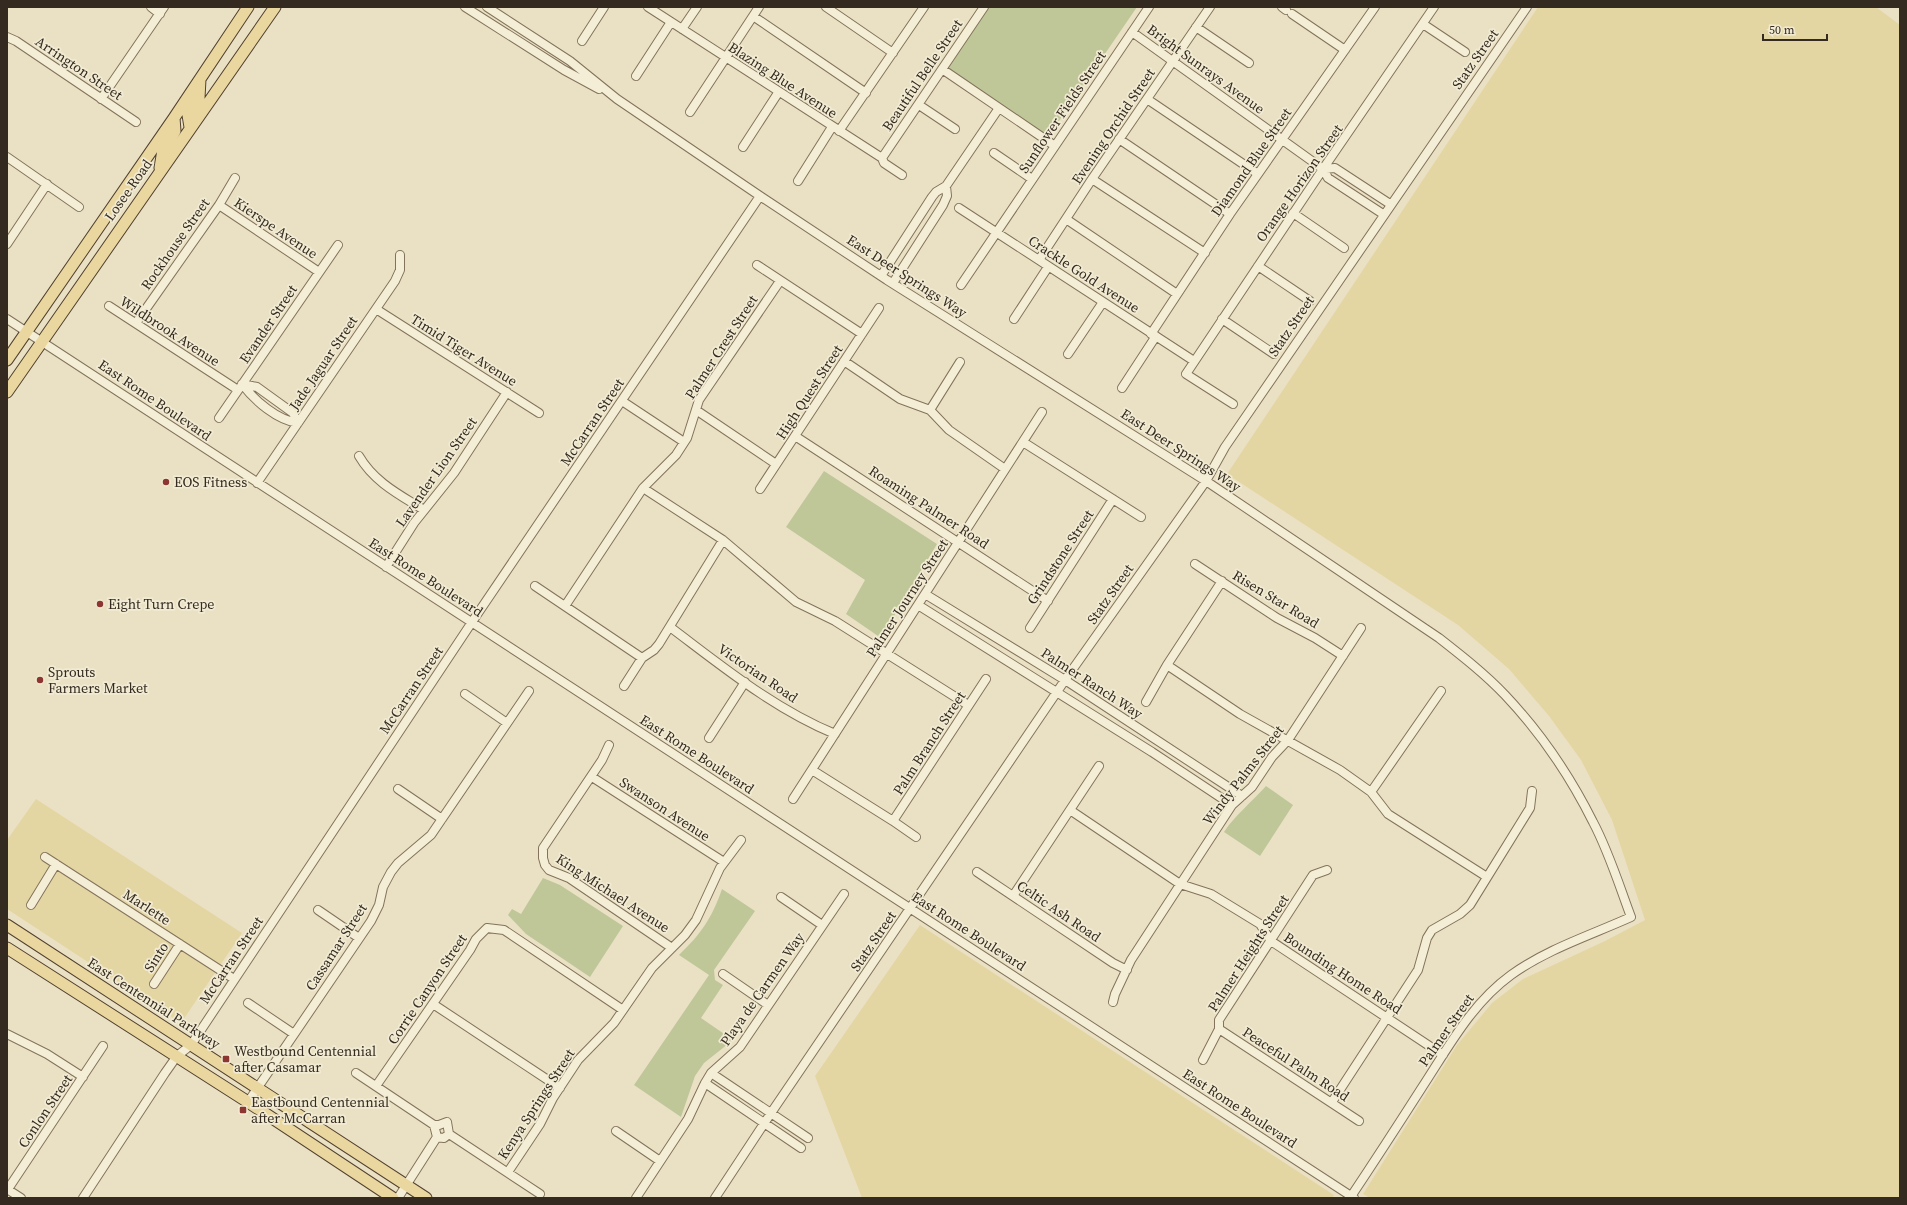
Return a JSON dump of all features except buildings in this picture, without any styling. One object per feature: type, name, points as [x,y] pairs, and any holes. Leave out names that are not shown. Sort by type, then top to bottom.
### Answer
[{"type":"main road","name":"Losee Road","points":[[7,360],[174,118],[200,76],[248,7]]},
{"type":"main road","name":"Losee Road","points":[[7,392],[190,127],[275,7]]},
{"type":"main road","points":[[190,127],[188,115],[199,98],[200,76]]},
{"type":"main road","points":[[159,172],[163,150],[174,131],[174,118]]},
{"type":"main road","name":"East Centennial Parkway","points":[[7,925],[426,1198]]},
{"type":"main road","points":[[7,948],[177,1056],[393,1198]]},
{"type":"street","points":[[101,98],[162,10],[150,7]]},
{"type":"street","name":"East Deer Springs Way","points":[[465,7],[564,70],[617,99]]},
{"type":"street","name":"East Deer Springs Way","points":[[487,7],[570,61],[617,99],[760,196],[881,276],[1206,481],[1439,638],[1475,666],[1505,695],[1554,755],[1575,787],[1594,823],[1631,917]]},
{"type":"street","points":[[582,41],[604,7]]},
{"type":"street","name":"Blazing Blue Avenue","points":[[648,7],[778,93],[882,158],[884,163],[902,175]]},
{"type":"street","points":[[682,29],[697,7]]},
{"type":"street","points":[[690,112],[759,7]]},
{"type":"street","points":[[826,7],[893,53]]},
{"type":"street","points":[[798,181],[836,129],[866,92],[923,10],[913,7]]},
{"type":"street","name":"Beautiful Belle Street","points":[[882,158],[984,7]]},
{"type":"street","name":"Sunflower Fields Street","points":[[961,285],[1149,7]]},
{"type":"street","name":"Evening Orchid Street","points":[[1039,260],[1092,178],[1210,7]]},
{"type":"street","name":"Diamond Blue Street","points":[[1122,388],[1177,294],[1230,214],[1375,7]]},
{"type":"street","name":"Orange Horizon Street","points":[[1233,404],[1186,374],[1293,213],[1434,7]]},
{"type":"street","name":"Statz Street","points":[[716,1198],[764,1123],[911,909],[1065,680],[1206,481],[1225,446],[1383,214],[1527,7]]},
{"type":"street","points":[[1286,10],[1345,50]]},
{"type":"street","points":[[753,16],[866,92]]},
{"type":"street","points":[[636,76],[671,22]]},
{"type":"street","points":[[1423,24],[1465,52]]},
{"type":"street","points":[[1196,27],[1249,63]]},
{"type":"street","name":"Bright Sunrays Avenue","points":[[1132,32],[1323,169],[1328,178],[1383,214]]},
{"type":"street","name":"Arrington Street","points":[[7,37],[16,41],[136,122]]},
{"type":"street","points":[[942,69],[1055,146]]},
{"type":"street","points":[[743,147],[778,93]]},
{"type":"street","points":[[1147,99],[1258,174]]},
{"type":"street","points":[[918,104],[955,129]]},
{"type":"street","points":[[881,276],[932,197],[936,192],[946,186],[998,108]]},
{"type":"street","points":[[1119,139],[1230,214]]},
{"type":"street","points":[[994,154],[1032,179]]},
{"type":"street","points":[[7,157],[79,207]]},
{"type":"street","name":"Bright Sunrays Avenue","points":[[1323,169],[1336,168],[1390,204]]},
{"type":"street","name":"Rockhouse Street","points":[[136,323],[219,205],[235,178]]},
{"type":"street","points":[[1092,178],[1205,253]]},
{"type":"street","points":[[7,244],[47,184]]},
{"type":"street","points":[[893,283],[943,205],[947,196],[946,186]]},
{"type":"street","name":"McCarran Street","points":[[82,1198],[177,1056],[191,1045],[472,622],[760,196]]},
{"type":"street","name":"Kierspe Avenue","points":[[219,205],[319,272]]},
{"type":"street","name":"Crackle Gold Avenue","points":[[959,208],[1194,361]]},
{"type":"street","points":[[1293,213],[1344,248]]},
{"type":"street","points":[[1066,220],[1177,294]]},
{"type":"street","name":"Evander Street","points":[[219,418],[338,245]]},
{"type":"street","name":"Jade Jaguar Street","points":[[257,483],[395,281],[400,270],[400,255]]},
{"type":"street","points":[[757,265],[862,334]]},
{"type":"street","points":[[1258,266],[1310,301]]},
{"type":"street","points":[[1014,319],[1048,267]]},
{"type":"street","name":"Palmer Crest Street","points":[[565,606],[643,488],[671,460],[684,442],[699,400],[780,281]]},
{"type":"street","points":[[1068,354],[1103,302]]},
{"type":"street","name":"Wildbrook Avenue","points":[[109,306],[240,387],[257,387],[293,413],[298,423]]},
{"type":"street","name":"High Quest Street","points":[[760,489],[879,308]]},
{"type":"street","name":"Timid Tiger Avenue","points":[[376,309],[392,321],[420,336],[539,413]]},
{"type":"street","name":"East Rome Boulevard","points":[[7,319],[27,330],[257,483],[1352,1197]]},
{"type":"street","points":[[1222,319],[1274,354]]},
{"type":"street","points":[[844,362],[900,399],[930,410],[948,430],[1005,469]]},
{"type":"street","points":[[930,410],[960,362]]},
{"type":"street","name":"Lavender Lion Street","points":[[386,566],[424,510],[454,473],[507,392]]},
{"type":"street","points":[[622,401],[684,442]]},
{"type":"street","points":[[696,410],[776,464]]},
{"type":"street","name":"Palmer Journey Street","points":[[793,799],[1042,412]]},
{"type":"street","name":"Roaming Palmer Road","points":[[795,436],[1048,601]]},
{"type":"street","points":[[1023,442],[1141,517]]},
{"type":"street","points":[[359,456],[365,466],[377,479],[424,510]]},
{"type":"street","points":[[643,488],[723,540],[796,602],[835,621],[968,705]]},
{"type":"street","name":"Grindstone Street","points":[[1030,628],[1113,499]]},
{"type":"street","points":[[624,686],[642,658],[654,650],[670,627],[723,540]]},
{"type":"street","name":"Risen Star Road","points":[[1195,564],[1277,618],[1315,638],[1343,656]]},
{"type":"street","points":[[1146,702],[1167,665],[1222,581]]},
{"type":"street","points":[[535,586],[642,658]]},
{"type":"street","name":"Palmer Ranch Way","points":[[925,594],[1065,680],[1242,796]]},
{"type":"street","name":"Palmer Ranch Way","points":[[918,605],[1152,752],[1232,805]]},
{"type":"street","name":"Victorian Road","points":[[670,627],[745,682],[808,723],[835,734]]},
{"type":"street","name":"Windy Palms Street","points":[[1113,1002],[1115,994],[1139,948],[1232,805],[1252,787],[1272,757],[1288,740],[1362,628]]},
{"type":"street","points":[[1167,665],[1240,714],[1340,770],[1371,792],[1388,814],[1487,877]]},
{"type":"street","name":"Palm Branch Street","points":[[894,821],[986,679]]},
{"type":"street","points":[[709,738],[745,682]]},
{"type":"street","points":[[1371,792],[1440,690]]},
{"type":"street","name":"Cassamar Street","points":[[248,1102],[376,912],[383,887],[398,863],[431,836],[529,691]]},
{"type":"street","points":[[465,694],[507,723]]},
{"type":"street","points":[[592,777],[609,745]]},
{"type":"street","points":[[1013,896],[1099,766]]},
{"type":"street","points":[[812,770],[894,821],[916,837]]},
{"type":"street","name":"King Michael Avenue","points":[[592,777],[543,848],[543,858],[545,864],[549,870],[569,878],[672,948]]},
{"type":"street","name":"Swanson Avenue","points":[[592,777],[724,862]]},
{"type":"street","points":[[398,789],[442,819]]},
{"type":"street","points":[[1332,1102],[1418,970],[1427,938],[1432,930],[1460,914],[1470,905],[1530,808],[1532,791]]},
{"type":"street","name":"Bounding Home Road","points":[[1070,810],[1180,884],[1211,894],[1260,924],[1271,941],[1443,1055]]},
{"type":"street","name":"Kenya Springs Street","points":[[508,1172],[540,1124],[578,1060],[614,1023],[652,968],[685,935],[696,920],[720,868],[742,840]]},
{"type":"street","name":"Marlette","points":[[45,857],[234,979]]},
{"type":"street","points":[[31,905],[56,864]]},
{"type":"street","name":"Palmer Heights Street","points":[[1203,1060],[1219,1029],[1219,1020],[1313,875],[1327,870]]},
{"type":"street","name":"Celtic Ash Road","points":[[977,872],[1113,963],[1127,970]]},
{"type":"street","name":"Playa de Carmen Way","points":[[636,1198],[688,1119],[711,1073],[740,1047],[844,894]]},
{"type":"street","points":[[781,897],[822,925]]},
{"type":"street","points":[[318,910],[359,938]]},
{"type":"street","name":"Palmer Street","points":[[1352,1197],[1443,1055],[1474,1010],[1490,992],[1512,975],[1544,955],[1631,917]]},
{"type":"street","name":"Corrie Canyon Street","points":[[376,1086],[476,939],[487,928],[504,930],[623,1010]]},
{"type":"street","name":"Sinto","points":[[154,984],[180,944]]},
{"type":"street","points":[[723,974],[768,1005]]},
{"type":"street","points":[[248,1003],[294,1034]]},
{"type":"street","points":[[433,1004],[560,1088]]},
{"type":"street","name":"Peaceful Palm Road","points":[[1219,1029],[1359,1121]]},
{"type":"street","points":[[7,1034],[47,1054],[84,1077]]},
{"type":"street","name":"Conlon Street","points":[[7,1189],[84,1077],[103,1046]]},
{"type":"street","points":[[356,1073],[434,1125],[447,1122],[449,1134],[540,1194]]},
{"type":"street","points":[[711,1073],[808,1138]]},
{"type":"street","points":[[705,1083],[801,1148]]},
{"type":"street","points":[[398,1198],[437,1137],[434,1125]]},
{"type":"street","points":[[616,1131],[660,1161]]},
{"type":"street","points":[[437,1137],[444,1138],[449,1134]]},
{"type":"street","points":[[7,1189],[21,1198]]},
{"type":"green space","points":[[988,7],[1137,7],[1048,137],[946,68]]},
{"type":"green space","points":[[824,471],[937,544],[881,638],[846,614],[865,580],[786,527]]},
{"type":"green space","points":[[1266,786],[1293,805],[1260,856],[1224,832],[1238,814]]},
{"type":"green space","points":[[543,878],[560,885],[623,926],[590,977],[526,934],[508,915],[512,909],[521,914]]},
{"type":"green space","points":[[722,889],[755,911],[714,970],[715,980],[723,985],[701,1018],[733,1040],[704,1063],[695,1076],[681,1117],[634,1085],[709,975],[679,955],[700,933],[714,909]]},
{"type":"sand","points":[[1538,7],[1876,7],[1900,25],[1900,1198],[1370,1198],[1363,1194],[1457,1045],[1492,1003],[1523,979],[1605,941],[1645,920],[1612,820],[1581,760],[1549,716],[1509,669],[1458,625],[1227,474]]},
{"type":"sand","points":[[36,799],[242,933],[181,1023],[7,909],[7,840]]},
{"type":"sand","points":[[920,925],[1334,1195],[1332,1198],[862,1198],[815,1076]]},
{"type":"place","name":"EOS Fitness","points":[[166,482]]},
{"type":"place","name":"Eight Turn Crepe","points":[[100,604]]},
{"type":"place","name":"Sprouts Farmers Market","points":[[40,680]]},
{"type":"place","name":"Westbound Centennial after Casamar","points":[[226,1059]]},
{"type":"place","name":"Eastbound Centennial after McCarran","points":[[243,1110]]}]
